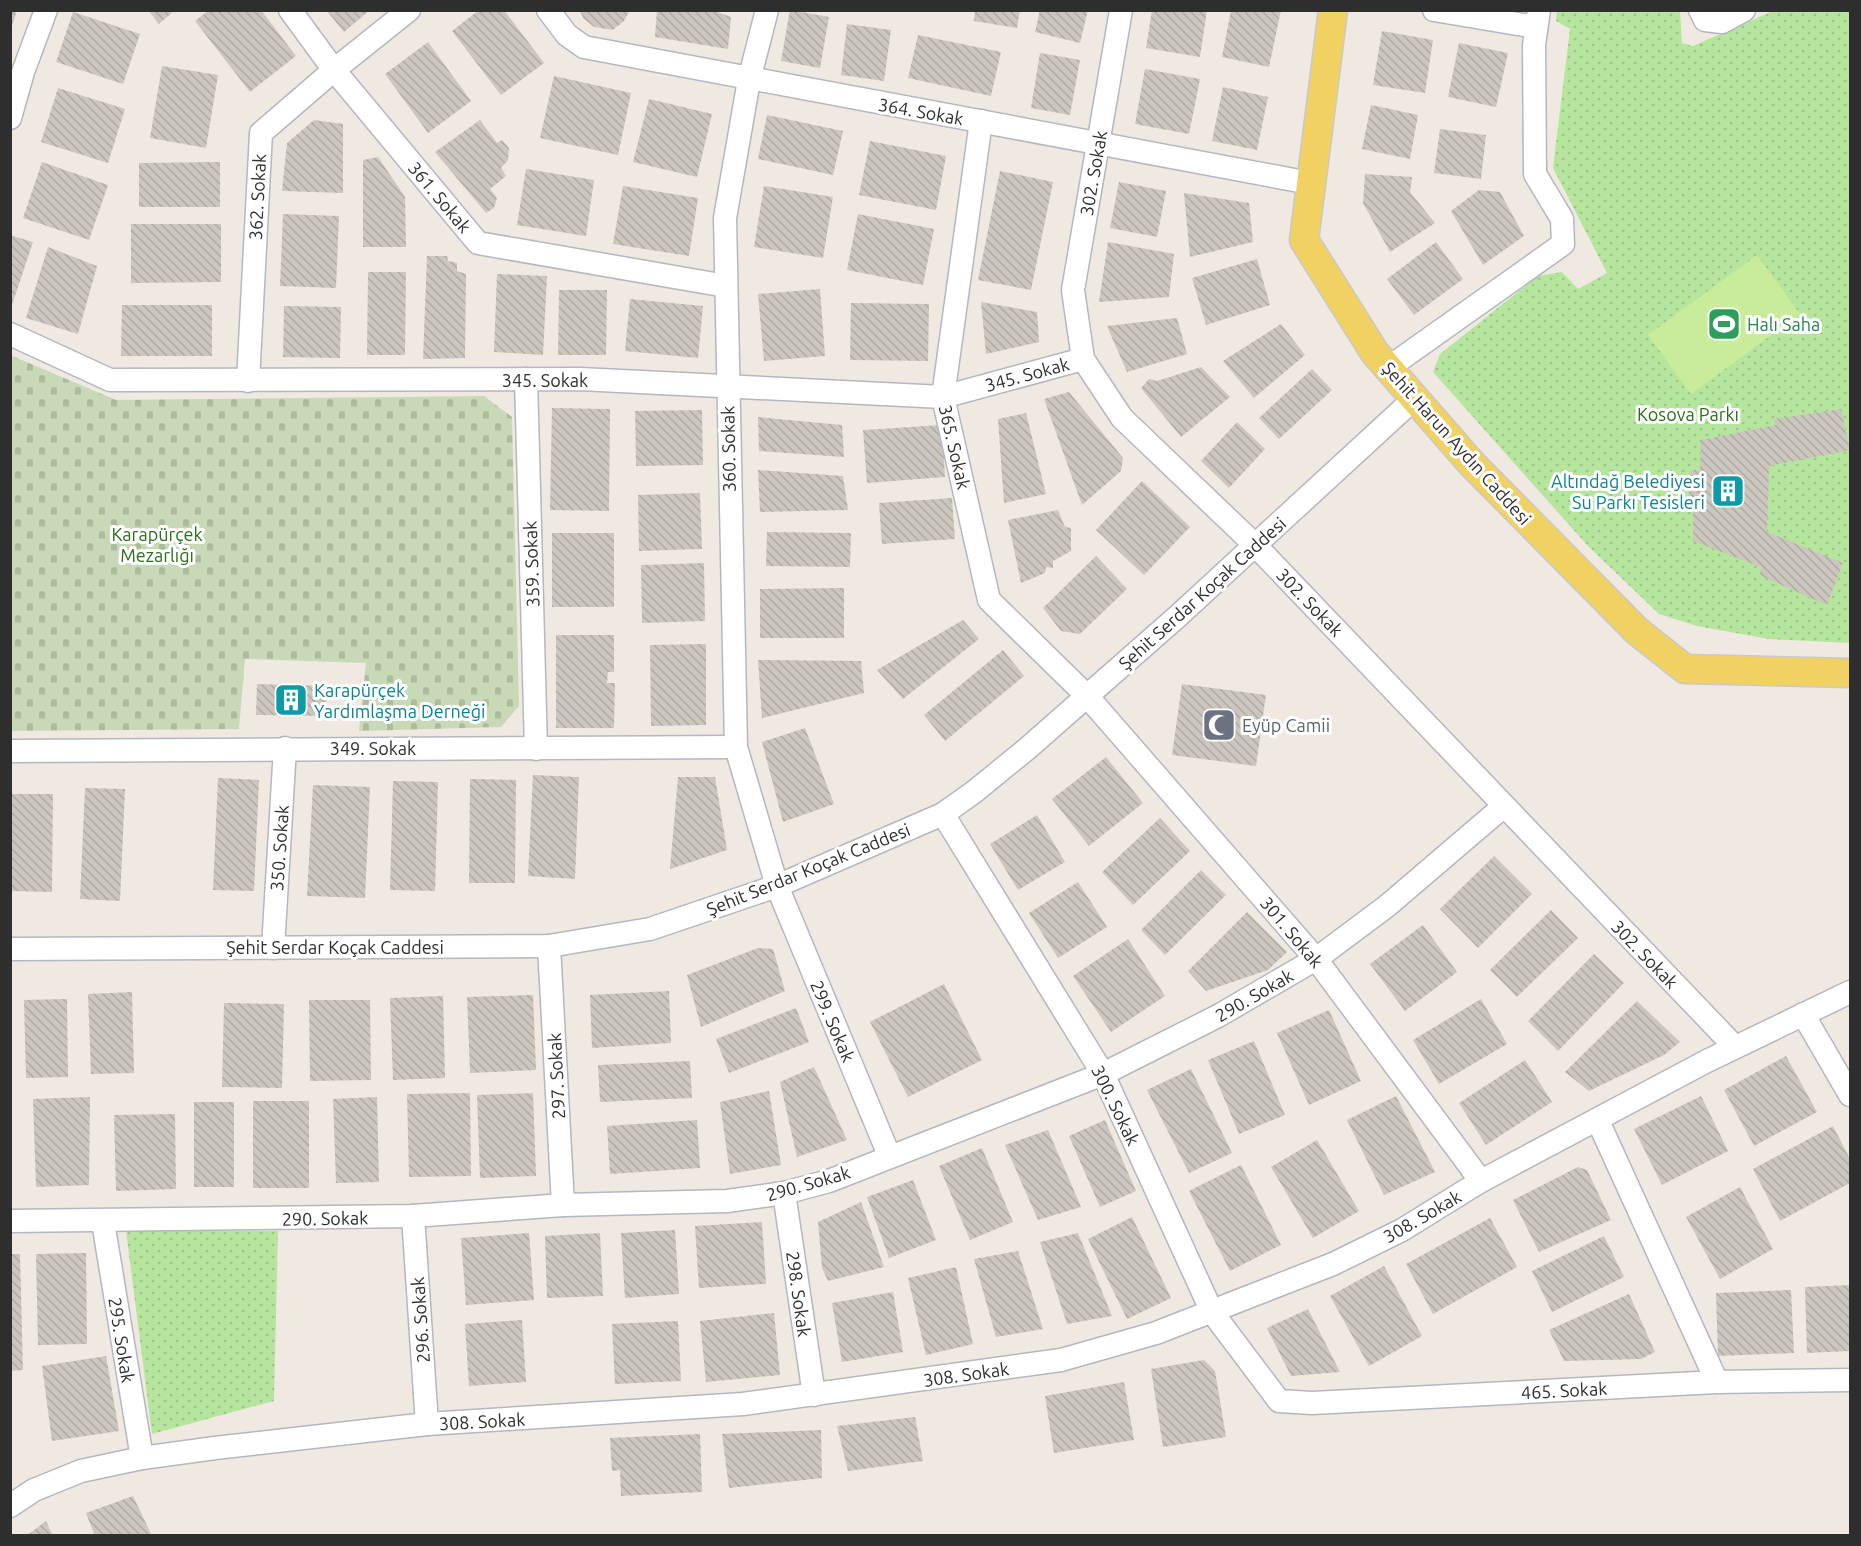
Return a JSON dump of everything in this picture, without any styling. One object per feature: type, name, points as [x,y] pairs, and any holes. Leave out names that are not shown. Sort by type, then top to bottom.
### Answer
[{"type":"main road","name":"Şehit Harun Aydın Caddesi","points":[[1333,10],[1304,240],[1375,353],[1472,464],[1637,631],[1685,669],[1851,673]]},
{"type":"street","points":[[12,106],[46,10]]},
{"type":"street","name":"361. Sokak","points":[[290,10],[334,70],[478,243],[726,286]]},
{"type":"street","name":"362. Sokak","points":[[248,381],[261,133],[409,10]]},
{"type":"street","name":"364. Sokak","points":[[548,10],[567,35],[585,47],[749,80],[1098,142],[1310,183]]},
{"type":"street","name":"360. Sokak","points":[[767,10],[749,80],[726,218],[727,386],[736,747],[777,886]]},
{"type":"street","name":"302. Sokak","points":[[1121,10],[1073,290],[1083,359],[1122,418],[1255,545],[1735,1047]]},
{"type":"street","points":[[1388,368],[1563,244],[1562,219],[1535,174],[1534,45],[1538,19],[1434,10]]},
{"type":"street","points":[[1700,11],[1705,20],[1722,22],[1744,10]]},
{"type":"street","name":"365. Sokak","points":[[981,121],[943,397],[989,600],[1087,696]]},
{"type":"street","name":"345. Sokak","points":[[10,334],[110,380],[580,379],[943,397],[1083,359]]},
{"type":"street","name":"359. Sokak","points":[[526,379],[536,748]]},
{"type":"street","name":"Şehit Serdar Koçak Caddesi","points":[[10,949],[549,946],[650,929],[777,886],[943,814],[1028,748],[1087,696],[1415,398]]},
{"type":"street","name":"301. Sokak","points":[[1087,696],[1316,959],[1481,1181]]},
{"type":"street","name":"349. Sokak","points":[[10,751],[736,747]]},
{"type":"street","name":"350. Sokak","points":[[273,948],[285,748]]},
{"type":"street","name":"290. Sokak","points":[[10,1221],[103,1222],[413,1216],[563,1205],[727,1201],[784,1193],[829,1181],[890,1155],[1102,1074],[1218,1016],[1316,959],[1387,906],[1504,806]]},
{"type":"street","name":"300. Sokak","points":[[943,814],[1102,1074],[1212,1312],[1278,1401]]},
{"type":"street","name":"299. Sokak","points":[[777,886],[890,1155]]},
{"type":"street","name":"297. Sokak","points":[[549,946],[563,1205]]},
{"type":"street","name":"308. Sokak","points":[[10,1506],[34,1490],[81,1471],[142,1458],[324,1433],[427,1424],[743,1404],[1061,1360],[1156,1333],[1343,1259],[1402,1230],[1481,1181],[1735,1047],[1851,992]]},
{"type":"street","points":[[1803,1014],[1851,1095]]},
{"type":"street","points":[[1598,1121],[1717,1382]]},
{"type":"street","name":"298. Sokak","points":[[784,1193],[814,1395]]},
{"type":"street","name":"296. Sokak","points":[[413,1216],[427,1424]]},
{"type":"street","name":"295. Sokak","points":[[103,1222],[142,1458]]},
{"type":"street","name":"465. Sokak","points":[[1278,1401],[1312,1403],[1717,1382],[1851,1380]]},
{"type":"green space","name":"Kosova Parkı","points":[[1557,11],[1680,11],[1682,43],[1693,46],[1773,11],[1850,11],[1850,643],[1769,639],[1697,626],[1659,614],[1588,546],[1433,372],[1440,354],[1538,276],[1562,272],[1578,289],[1607,273],[1553,168],[1570,29],[1556,21]]},
{"type":"green space","name":"Halı Saha","points":[[1757,255],[1800,314],[1691,394],[1648,335]]},
{"type":"green space","name":"Karapürçek Mezarlığı","points":[[10,355],[116,400],[484,396],[512,417],[519,706],[501,727],[359,731],[366,663],[245,659],[239,729],[11,731]]},
{"type":"green space","points":[[126,1231],[278,1231],[274,1401],[152,1434]]},
{"type":"building","points":[[10,10],[17,10],[11,29],[10,29]]},
{"type":"building","points":[[148,10],[175,10],[159,24]]},
{"type":"building","points":[[209,10],[261,10],[296,56],[250,92],[195,21]]},
{"type":"building","points":[[326,10],[370,10],[344,32]]},
{"type":"building","points":[[479,10],[504,10],[544,63],[501,95],[452,31]]},
{"type":"building","points":[[579,10],[630,10],[624,21],[613,30],[594,27],[584,19]]},
{"type":"building","points":[[657,10],[712,10],[731,17],[728,49],[655,37]]},
{"type":"building","points":[[790,10],[829,17],[820,68],[781,61]]},
{"type":"building","points":[[975,10],[1020,10],[1017,28],[974,21]]},
{"type":"building","points":[[1040,10],[1088,10],[1080,43],[1035,32]]},
{"type":"building","points":[[1152,10],[1207,10],[1200,57],[1146,48]]},
{"type":"building","points":[[1231,10],[1281,10],[1269,67],[1222,57]]},
{"type":"building","points":[[73,12],[140,34],[123,84],[56,62]]},
{"type":"building","points":[[847,24],[891,30],[884,81],[841,75]]},
{"type":"building","points":[[1382,31],[1433,40],[1425,93],[1373,85]]},
{"type":"building","points":[[918,35],[1001,52],[991,96],[908,78]]},
{"type":"building","points":[[428,42],[471,101],[428,133],[385,74]]},
{"type":"building","points":[[1459,43],[1508,53],[1496,107],[1448,97]]},
{"type":"building","points":[[1040,53],[1080,60],[1070,115],[1031,108]]},
{"type":"building","points":[[162,66],[218,75],[206,148],[150,138]]},
{"type":"building","points":[[1145,69],[1200,79],[1189,134],[1135,124]]},
{"type":"building","points":[[554,76],[631,93],[618,155],[540,138]]},
{"type":"building","points":[[1223,87],[1268,97],[1257,150],[1212,141]]},
{"type":"building","points":[[58,88],[125,109],[108,163],[41,142]]},
{"type":"building","points":[[649,99],[712,114],[697,177],[633,162]]},
{"type":"building","points":[[1371,105],[1418,115],[1410,159],[1362,149]]},
{"type":"building","points":[[767,115],[843,131],[833,175],[758,159]]},
{"type":"building","points":[[314,120],[343,124],[343,193],[282,191],[287,143]]},
{"type":"building","points":[[480,120],[497,143],[502,140],[509,148],[508,160],[501,168],[506,176],[490,189],[497,198],[494,208],[486,213],[435,152]]},
{"type":"building","points":[[1440,129],[1486,135],[1481,179],[1434,173]]},
{"type":"building","points":[[870,141],[946,156],[936,210],[859,195]]},
{"type":"building","points":[[378,157],[405,197],[406,247],[363,247],[363,160]]},
{"type":"building","points":[[42,162],[108,185],[89,240],[23,218]]},
{"type":"building","points":[[220,162],[220,207],[139,207],[139,163]]},
{"type":"building","points":[[526,169],[594,180],[586,236],[517,225]]},
{"type":"building","points":[[1000,171],[1053,182],[1031,290],[978,280]]},
{"type":"building","points":[[1365,174],[1412,177],[1410,192],[1435,223],[1390,252],[1363,203]]},
{"type":"building","points":[[1119,182],[1166,191],[1157,237],[1110,228]]},
{"type":"building","points":[[623,186],[698,198],[689,256],[613,244]]},
{"type":"building","points":[[764,186],[833,197],[823,258],[754,247]]},
{"type":"building","points":[[1479,190],[1500,192],[1524,236],[1483,265],[1451,211]]},
{"type":"building","points":[[1184,193],[1249,203],[1253,242],[1190,257]]},
{"type":"building","points":[[283,214],[339,216],[336,288],[280,286]]},
{"type":"building","points":[[858,214],[934,229],[923,285],[847,270]]},
{"type":"building","points":[[131,224],[221,224],[221,282],[131,283]]},
{"type":"building","points":[[10,235],[33,242],[12,305],[10,305]]},
{"type":"building","points":[[1108,242],[1174,254],[1169,297],[1099,302]]},
{"type":"building","points":[[1436,242],[1463,279],[1414,315],[1387,279]]},
{"type":"building","points":[[48,247],[97,266],[78,334],[26,318]]},
{"type":"building","points":[[427,256],[447,256],[448,261],[457,263],[457,271],[466,274],[465,358],[423,359]]},
{"type":"building","points":[[1257,259],[1270,305],[1206,325],[1192,278]]},
{"type":"building","points":[[368,272],[406,272],[405,355],[367,355]]},
{"type":"building","points":[[497,274],[547,276],[543,355],[494,352]]},
{"type":"building","points":[[820,289],[825,356],[764,361],[758,294]]},
{"type":"building","points":[[559,290],[607,290],[606,355],[558,355]]},
{"type":"building","points":[[630,299],[703,306],[698,358],[625,351]]},
{"type":"building","points":[[981,302],[1037,312],[1039,342],[986,354]]},
{"type":"building","points":[[851,303],[929,304],[928,361],[850,360]]},
{"type":"building","points":[[122,305],[212,305],[212,356],[121,356]]},
{"type":"building","points":[[284,306],[341,307],[340,358],[283,357]]},
{"type":"building","points":[[1177,318],[1187,354],[1127,372],[1107,326]]},
{"type":"building","points":[[1281,324],[1305,355],[1254,398],[1223,361]]},
{"type":"building","points":[[1201,367],[1230,397],[1181,437],[1141,388],[1149,379],[1157,381]]},
{"type":"building","points":[[1312,369],[1332,390],[1279,439],[1259,418]]},
{"type":"building","points":[[1069,392],[1123,458],[1121,471],[1082,505],[1044,399]]},
{"type":"building","points":[[552,408],[610,409],[609,511],[550,510]]},
{"type":"building","name":"Altındağ Belediyesi Su Parkı Tesisleri","points":[[1841,409],[1850,450],[1769,466],[1767,532],[1843,563],[1827,605],[1761,576],[1761,567],[1693,541],[1693,511],[1687,511],[1691,470],[1700,471],[1701,440],[1776,425],[1774,419]]},
{"type":"building","points":[[702,410],[703,465],[636,466],[635,411]]},
{"type":"building","points":[[1026,413],[1046,494],[1004,503],[998,419]]},
{"type":"building","points":[[758,417],[842,425],[844,457],[759,451]]},
{"type":"building","points":[[1237,422],[1265,449],[1229,488],[1201,461]]},
{"type":"building","points":[[942,425],[945,477],[867,483],[863,430]]},
{"type":"building","points":[[758,470],[843,476],[848,510],[760,512]]},
{"type":"building","points":[[1142,481],[1190,527],[1144,575],[1096,530]]},
{"type":"building","points":[[700,493],[702,549],[639,551],[638,495]]},
{"type":"building","points":[[952,498],[955,539],[882,544],[879,503]]},
{"type":"building","points":[[1058,510],[1065,527],[1071,528],[1071,551],[1053,561],[1053,568],[1046,567],[1045,573],[1021,583],[1008,520]]},
{"type":"building","points":[[767,532],[851,533],[850,567],[766,566]]},
{"type":"building","points":[[552,533],[614,533],[614,607],[552,607]]},
{"type":"building","points":[[1096,556],[1127,589],[1080,634],[1061,631],[1043,608]]},
{"type":"building","points":[[704,563],[705,621],[642,623],[641,565]]},
{"type":"building","points":[[844,588],[844,638],[760,638],[760,589]]},
{"type":"building","points":[[963,620],[979,639],[903,699],[877,670]]},
{"type":"building","points":[[556,635],[614,635],[614,672],[608,672],[607,683],[615,683],[614,728],[556,728]]},
{"type":"building","points":[[706,644],[706,725],[651,726],[650,645]]},
{"type":"building","points":[[1003,650],[1024,676],[945,741],[924,715]]},
{"type":"building","points":[[758,660],[861,661],[864,693],[762,718]]},
{"type":"building","name":"Karapürçek Yardımlaşma Derneği","points":[[257,684],[327,686],[326,716],[256,715]]},
{"type":"building","name":"Eyüp Camii","points":[[1182,684],[1266,695],[1256,766],[1172,755]]},
{"type":"building","points":[[805,728],[834,804],[783,822],[762,742]]},
{"type":"building","points":[[1106,757],[1143,803],[1089,846],[1052,799]]},
{"type":"building","points":[[533,775],[579,777],[575,879],[528,876]]},
{"type":"building","points":[[678,777],[715,777],[727,850],[670,869]]},
{"type":"building","points":[[218,778],[259,780],[254,891],[213,890]]},
{"type":"building","points":[[470,779],[516,780],[515,883],[469,883]]},
{"type":"building","points":[[393,781],[438,782],[435,891],[390,890]]},
{"type":"building","points":[[313,785],[370,787],[365,898],[307,896]]},
{"type":"building","points":[[85,788],[125,789],[120,901],[80,899]]},
{"type":"building","points":[[10,794],[53,794],[52,892],[10,891]]},
{"type":"building","points":[[1037,815],[1065,862],[1018,890],[990,844]]},
{"type":"building","points":[[1160,818],[1190,851],[1133,905],[1102,872]]},
{"type":"building","points":[[1494,856],[1532,894],[1478,948],[1440,909]]},
{"type":"building","points":[[1201,870],[1226,895],[1165,955],[1141,930]]},
{"type":"building","points":[[1078,882],[1107,927],[1058,958],[1029,913]]},
{"type":"building","points":[[1551,910],[1578,938],[1517,997],[1490,970]]},
{"type":"building","points":[[1247,912],[1287,952],[1268,970],[1206,991],[1188,971]]},
{"type":"building","points":[[1423,925],[1457,972],[1405,1011],[1370,964]]},
{"type":"building","points":[[1128,939],[1165,996],[1111,1032],[1073,976]]},
{"type":"building","points":[[758,948],[773,949],[785,991],[701,1027],[687,975]]},
{"type":"building","points":[[1594,954],[1624,983],[1558,1051],[1528,1021]]},
{"type":"building","points":[[944,984],[982,1060],[908,1097],[870,1022]]},
{"type":"building","points":[[669,991],[671,1043],[592,1048],[590,995]]},
{"type":"building","points":[[132,992],[134,1073],[91,1074],[88,994]]},
{"type":"building","points":[[533,995],[536,1070],[470,1073],[467,997]]},
{"type":"building","points":[[443,996],[445,1078],[393,1080],[390,998]]},
{"type":"building","points":[[67,999],[68,1077],[26,1078],[24,1000]]},
{"type":"building","points":[[1481,999],[1507,1044],[1439,1084],[1413,1040]]},
{"type":"building","points":[[309,1000],[370,1000],[371,1080],[310,1081]]},
{"type":"building","points":[[1637,1001],[1680,1042],[1664,1055],[1589,1091],[1565,1072]]},
{"type":"building","points":[[224,1003],[284,1004],[282,1088],[222,1087]]},
{"type":"building","points":[[796,1008],[809,1042],[729,1073],[716,1039]]},
{"type":"building","points":[[1329,1010],[1361,1081],[1309,1105],[1277,1033]]},
{"type":"building","points":[[1254,1041],[1285,1115],[1239,1134],[1208,1060]]},
{"type":"building","points":[[1786,1056],[1817,1112],[1754,1146],[1724,1090]]},
{"type":"building","points":[[1525,1060],[1552,1102],[1486,1145],[1459,1103]]},
{"type":"building","points":[[690,1061],[692,1098],[600,1102],[598,1065]]},
{"type":"building","points":[[814,1067],[847,1140],[797,1157],[780,1082]]},
{"type":"building","points":[[1191,1069],[1232,1153],[1189,1173],[1147,1090]]},
{"type":"building","points":[[769,1091],[781,1165],[730,1174],[720,1102]]},
{"type":"building","points":[[470,1093],[471,1176],[409,1177],[407,1094]]},
{"type":"building","points":[[533,1093],[536,1176],[480,1178],[477,1095]]},
{"type":"building","points":[[1396,1096],[1435,1172],[1384,1195],[1347,1120]]},
{"type":"building","points":[[1701,1096],[1728,1151],[1662,1185],[1634,1129]]},
{"type":"building","points":[[90,1097],[89,1185],[36,1187],[33,1099]]},
{"type":"building","points":[[377,1097],[379,1182],[336,1183],[333,1099]]},
{"type":"building","points":[[253,1101],[309,1101],[309,1188],[253,1188]]},
{"type":"building","points":[[194,1102],[234,1102],[234,1187],[194,1187]]},
{"type":"building","points":[[175,1114],[176,1189],[116,1191],[114,1115]]},
{"type":"building","points":[[697,1120],[700,1168],[610,1174],[607,1126]]},
{"type":"building","points":[[1105,1120],[1136,1191],[1100,1207],[1069,1136]]},
{"type":"building","points":[[1833,1126],[1850,1159],[1850,1183],[1780,1221],[1753,1169]]},
{"type":"building","points":[[1048,1130],[1081,1207],[1038,1220],[1005,1145]]},
{"type":"building","points":[[1317,1140],[1359,1211],[1313,1238],[1271,1167]]},
{"type":"building","points":[[982,1148],[1013,1222],[970,1240],[939,1166]]},
{"type":"building","points":[[1241,1165],[1281,1245],[1230,1271],[1189,1191]]},
{"type":"building","points":[[1578,1167],[1587,1170],[1611,1220],[1539,1252],[1513,1200]]},
{"type":"building","points":[[913,1180],[936,1240],[889,1258],[867,1197]]},
{"type":"building","points":[[1740,1187],[1773,1249],[1720,1279],[1686,1217]]},
{"type":"building","points":[[861,1202],[884,1267],[828,1281],[822,1268],[818,1222]]},
{"type":"building","points":[[1132,1217],[1171,1298],[1127,1319],[1088,1239]]},
{"type":"building","points":[[1490,1218],[1517,1267],[1433,1314],[1406,1264]]},
{"type":"building","points":[[762,1222],[766,1284],[699,1288],[695,1226]]},
{"type":"building","points":[[675,1230],[679,1294],[625,1298],[621,1233]]},
{"type":"building","points":[[529,1233],[534,1300],[466,1305],[461,1238]]},
{"type":"building","points":[[600,1233],[603,1296],[547,1298],[545,1236]]},
{"type":"building","points":[[1078,1233],[1112,1316],[1067,1324],[1040,1242]]},
{"type":"building","points":[[1604,1236],[1624,1277],[1552,1312],[1532,1271]]},
{"type":"building","points":[[1018,1251],[1043,1329],[996,1337],[974,1259]]},
{"type":"building","points":[[86,1253],[87,1344],[38,1345],[36,1254]]},
{"type":"building","points":[[10,1254],[20,1254],[23,1370],[10,1371]]},
{"type":"building","points":[[1384,1266],[1422,1336],[1369,1366],[1330,1296]]},
{"type":"building","points":[[956,1267],[973,1344],[926,1355],[908,1278]]},
{"type":"building","points":[[1850,1285],[1850,1351],[1807,1353],[1805,1287]]},
{"type":"building","points":[[1791,1290],[1794,1353],[1718,1356],[1716,1293]]},
{"type":"building","points":[[893,1292],[903,1352],[842,1362],[832,1303]]},
{"type":"building","points":[[1629,1294],[1655,1352],[1641,1359],[1564,1361],[1549,1330]]},
{"type":"building","points":[[1308,1309],[1340,1372],[1291,1376],[1267,1328]]},
{"type":"building","points":[[774,1313],[780,1375],[706,1382],[700,1321]]},
{"type":"building","points":[[522,1320],[526,1382],[469,1386],[465,1324]]},
{"type":"building","points":[[678,1321],[681,1381],[615,1384],[612,1324]]},
{"type":"building","points":[[106,1356],[119,1431],[52,1441],[42,1366]]},
{"type":"building","points":[[1204,1360],[1215,1371],[1226,1437],[1163,1447],[1151,1369]]},
{"type":"building","points":[[1124,1382],[1134,1440],[1054,1453],[1045,1396]]},
{"type":"building","points":[[915,1417],[923,1461],[848,1471],[837,1426]]},
{"type":"building","points":[[821,1430],[822,1478],[729,1488],[722,1434]]},
{"type":"building","points":[[700,1434],[702,1492],[621,1496],[620,1470],[612,1471],[610,1438]]},
{"type":"building","points":[[133,1496],[152,1536],[95,1536],[86,1513]]},
{"type":"building","points":[[46,1521],[53,1536],[26,1536]]},
{"type":"place","name":"Halı Saha","points":[[1724,324]]},
{"type":"place","name":"Altındağ Belediyesi Su Parkı Tesisleri","points":[[1728,491]]},
{"type":"place","name":"Karapürçek Yardımlaşma Derneği","points":[[291,700]]},
{"type":"place","name":"Eyüp Camii","points":[[1219,725]]}]
